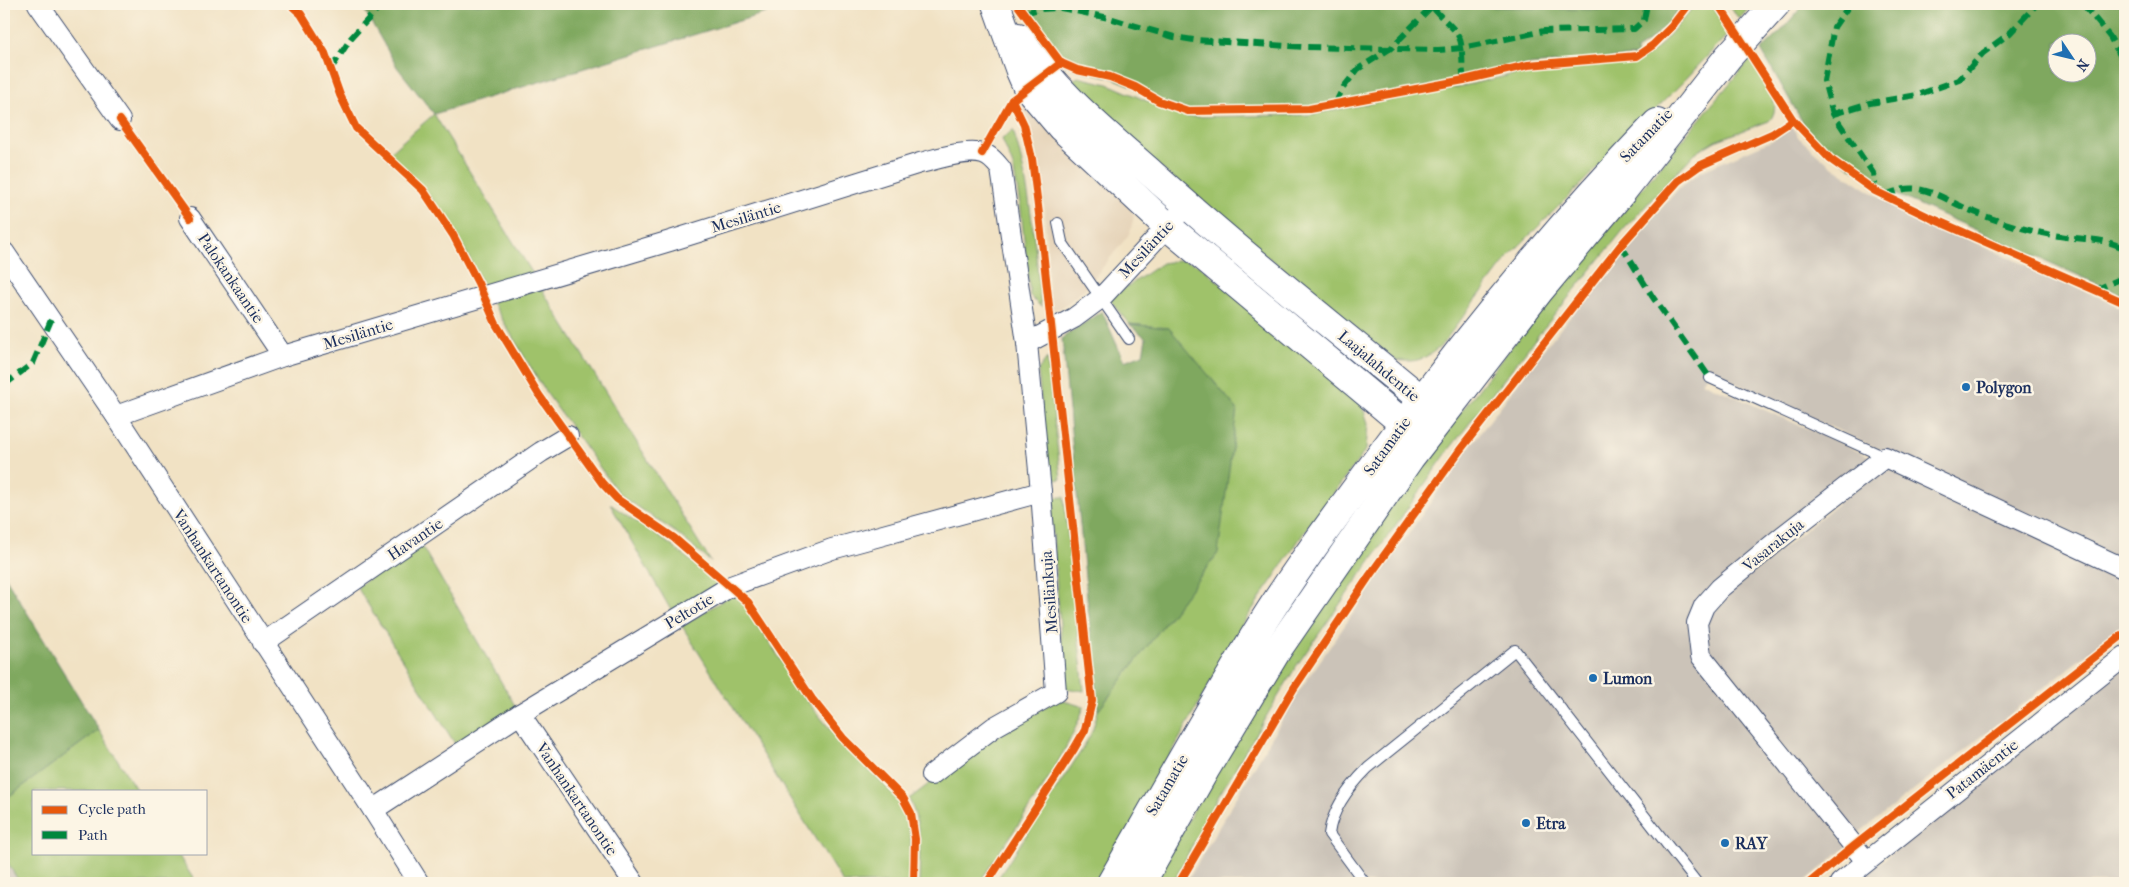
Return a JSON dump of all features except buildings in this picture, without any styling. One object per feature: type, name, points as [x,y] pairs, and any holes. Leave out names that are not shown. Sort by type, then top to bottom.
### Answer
[{"type":"main road","name":"Laajalahdentie","points":[[997,4],[1045,75],[1080,111],[1187,206],[1422,400],[1435,425],[1404,424],[1167,226],[1061,127],[1027,87],[997,4]]},
{"type":"main road","name":"Satamatie","points":[[1141,883],[1205,770],[1278,649],[1342,554],[1435,425],[1540,290],[1634,177],[1728,57],[1776,4]]},
{"type":"main road","name":"Satamatie","points":[[1111,883],[1254,637],[1315,544],[1404,424],[1516,281],[1607,175],[1684,96],[1728,57]]},
{"type":"street","points":[[38,4],[120,120]]},
{"type":"street","name":"Mesiläntie","points":[[116,416],[283,356],[670,241],[920,163],[961,154],[982,153],[992,158],[1002,169],[1027,343],[1074,318],[1102,298],[1187,206]]},
{"type":"street","name":"Palokankaantie","points":[[190,218],[283,356]]},
{"type":"street","name":"Vanhankartanontie","points":[[4,252],[116,416],[419,883]]},
{"type":"street","name":"Mesilänkuja","points":[[931,775],[994,727],[1056,692],[1041,492],[1027,343]]},
{"type":"street","name":"Havantie","points":[[263,643],[541,452],[568,436]]},
{"type":"street","points":[[1885,457],[2125,569]]},
{"type":"street","name":"Vasarakuja","points":[[1866,861],[1701,656],[1697,624],[1704,606],[1720,588],[1783,536],[1885,457]]},
{"type":"street","name":"Peltotie","points":[[373,810],[520,714],[731,586],[832,549],[1041,492]]},
{"type":"street","name":"Patamäentie","points":[[1840,883],[2125,656]]},
{"type":"street","name":"Vanhankartanontie","points":[[520,714],[634,883]]},
{"type":"lane","points":[[1058,223],[1062,242],[1129,339]]},
{"type":"lane","points":[[1710,378],[1885,457]]},
{"type":"lane","points":[[1365,883],[1328,834],[1335,813],[1357,779],[1368,768],[1515,650],[1697,883]]},
{"type":"shaded area","points":[[1025,100],[1130,204],[1134,216],[1130,233],[1086,288],[1061,308],[1050,310],[1045,211],[1037,155],[1029,123],[1019,104]]},
{"type":"shaded area","points":[[1792,127],[1799,138],[1829,164],[1874,194],[1929,222],[2125,309],[2125,563],[1710,371],[1702,382],[1873,458],[1690,623],[1847,847],[1803,883],[1186,883],[1299,691],[1465,453],[1547,345],[1635,238],[1681,186],[1702,171],[1773,140]]},
{"type":"shaded area","points":[[1885,465],[2125,576],[2125,624],[1855,836],[1707,655],[1703,636],[1710,608]]},
{"type":"shaded area","points":[[2125,664],[2125,883],[1855,883]]},
{"type":"shaded area","points":[[4,856],[20,883],[4,883]]},
{"type":"green space","points":[[361,4],[795,4],[434,114],[397,67]]},
{"type":"green space","points":[[1017,4],[1400,4],[1634,11],[1635,4],[1683,4],[1656,35],[1636,50],[1637,56],[1528,65],[1464,80],[1309,109],[1188,111],[1159,101],[1135,87],[1110,77],[1077,70],[1061,63]]},
{"type":"green space","points":[[1400,4],[1635,4],[1634,11]]},
{"type":"green space","points":[[1696,4],[1711,4],[1729,33],[1684,81],[1510,255],[1440,347],[1424,358],[1414,361],[1395,360],[1201,203],[1065,84],[1078,77],[1108,84],[1187,117],[1308,115],[1463,86],[1528,71],[1637,61],[1657,49]]},
{"type":"green space","points":[[1728,4],[1753,4],[1739,19]]},
{"type":"green space","points":[[1804,4],[2125,4],[2125,296],[1877,186],[1834,155],[1806,128],[1761,50],[1781,31]]},
{"type":"green space","points":[[1750,59],[1765,81],[1773,98],[1775,106],[1769,121],[1715,141],[1695,153],[1625,228],[1539,334],[1448,451],[1297,665],[1215,802],[1173,883],[1153,883],[1202,795],[1349,558],[1528,325]]},
{"type":"green space","points":[[434,114],[533,274],[484,288],[444,215],[418,183],[388,154]]},
{"type":"green space","points":[[1013,130],[1028,195],[1041,307],[1030,296],[1021,210],[1013,166],[1002,139]]},
{"type":"green space","points":[[1183,260],[1199,265],[1361,402],[1368,423],[1366,450],[1305,531],[1242,625],[1100,883],[995,883],[1080,753],[1092,732],[1098,711],[1218,553],[1169,328],[1129,324],[1109,299],[1162,263]]},
{"type":"green space","points":[[541,288],[711,562],[678,534],[619,494],[545,391],[490,299]]},
{"type":"green space","points":[[1102,311],[1124,361],[1143,354],[1146,338],[1129,324],[1169,328],[1237,409],[1218,553],[1098,711],[1062,338]]},
{"type":"green space","points":[[1047,358],[1061,479],[1049,481],[1038,370]]},
{"type":"green space","points":[[1064,497],[1084,691],[1065,688],[1050,498]]},
{"type":"green space","points":[[610,504],[671,545],[719,584],[672,612]]},
{"type":"green space","points":[[420,543],[517,709],[457,747],[357,587]]},
{"type":"green space","points":[[4,575],[99,730],[4,800]]},
{"type":"green space","points":[[733,594],[744,603],[808,702],[839,740],[900,801],[907,815],[911,839],[910,883],[843,883],[682,626]]},
{"type":"green space","points":[[1058,699],[1084,707],[1075,730],[1050,775],[979,883],[919,883],[920,851],[918,830],[909,799],[971,752]]},
{"type":"green space","points":[[99,730],[136,790],[32,790],[32,854],[178,854],[196,883],[20,883],[4,857],[4,800]]},
{"type":"marked path","points":[[331,69],[351,38],[382,4]]},
{"type":"marked path","points":[[1024,13],[1039,9],[1061,8],[1109,18],[1174,37],[1194,40],[1305,47],[1438,50],[1462,48],[1544,31],[1634,29],[1644,20],[1647,4]]},
{"type":"marked path","points":[[1850,4],[1834,27],[1824,81],[1833,114],[1873,173],[1875,191]]},
{"type":"marked path","points":[[1833,114],[1870,103],[1917,95],[1959,80],[1983,53],[2010,33],[2037,4]]},
{"type":"marked path","points":[[2083,4],[2110,37],[2125,64]]},
{"type":"marked path","points":[[1335,104],[1343,88],[1358,69],[1391,48],[1433,5],[1461,41],[1464,80]]},
{"type":"marked path","points":[[1885,195],[1905,189],[1925,190],[2003,223],[2041,233],[2104,241],[2125,249]]},
{"type":"marked path","points":[[1621,245],[1652,296],[1710,378]]},
{"type":"marked path","points":[[2095,290],[2125,277]]},
{"type":"marked path","points":[[4,385],[33,363],[51,320]]},
{"type":"cycle path","points":[[290,4],[301,14],[325,53],[340,95],[356,128],[423,190],[453,235],[478,283],[496,324],[539,395],[602,483],[617,499],[674,538],[748,602],[812,699],[843,738],[903,798],[911,813],[915,839],[914,883]]},
{"type":"cycle path","points":[[1017,4],[1061,63],[1077,70],[1110,77],[1135,87],[1159,101],[1188,111],[1309,109],[1464,80],[1528,65],[1637,56],[1653,45],[1672,26],[1689,4]]},
{"type":"cycle path","points":[[1718,4],[1793,120],[1830,159],[1875,191],[1931,218],[2125,303]]},
{"type":"cycle path","points":[[982,153],[1012,100],[1061,63]]},
{"type":"cycle path","points":[[987,883],[1085,730],[1092,701],[1032,159],[1024,125],[1012,100]]},
{"type":"cycle path","points":[[120,120],[190,218]]},
{"type":"cycle path","points":[[1179,883],[1294,688],[1370,575],[1460,450],[1621,245],[1678,181],[1699,166],[1772,134],[1793,120]]},
{"type":"cycle path","points":[[1809,883],[2125,633]]},
{"type":"place","name":"Polygon","points":[[1966,387]]},
{"type":"place","name":"Lumon","points":[[1593,678]]},
{"type":"place","name":"Etra","points":[[1526,823]]},
{"type":"place","name":"RAY","points":[[1725,843]]}]
